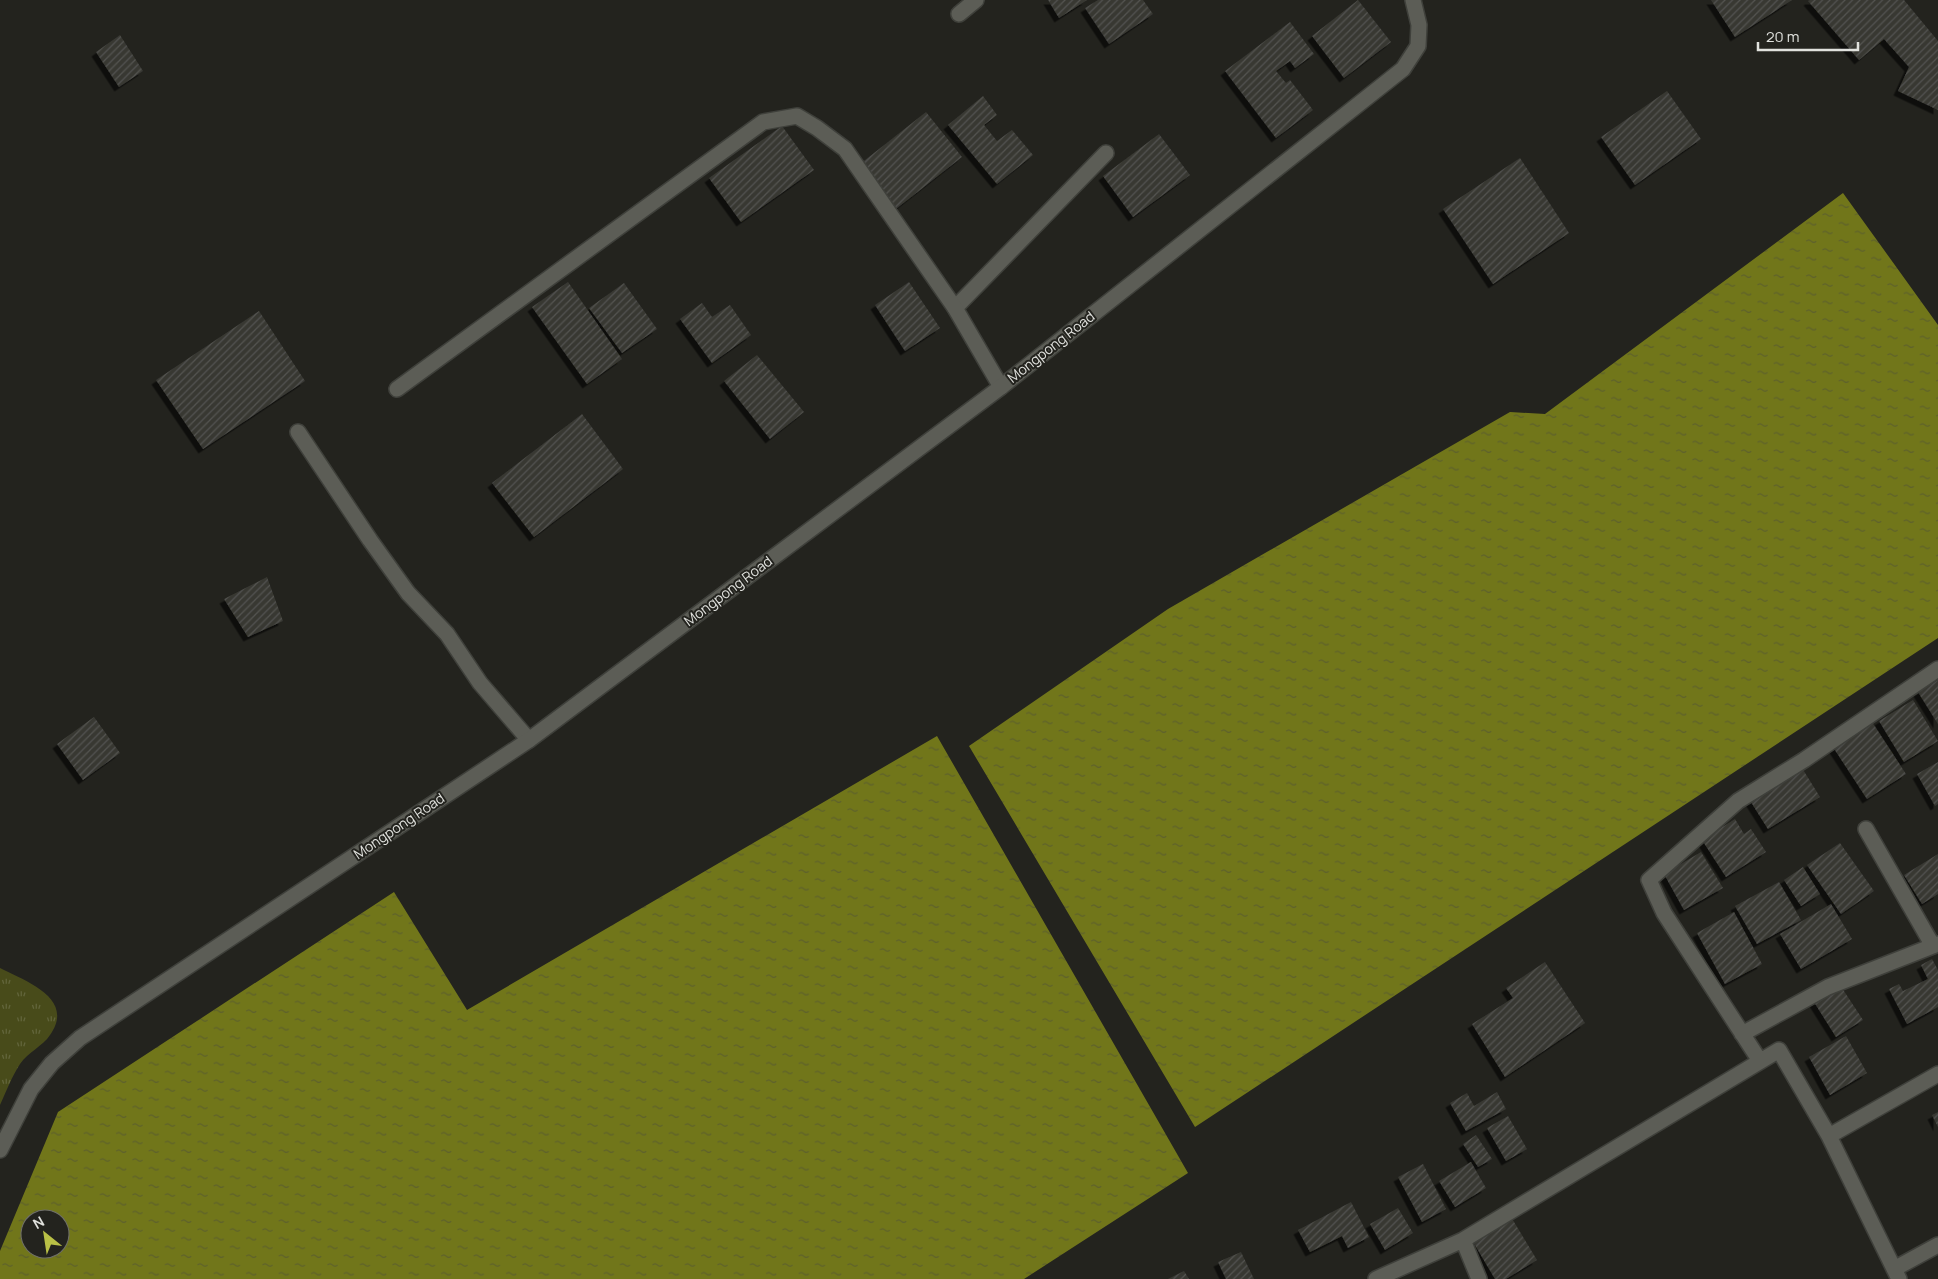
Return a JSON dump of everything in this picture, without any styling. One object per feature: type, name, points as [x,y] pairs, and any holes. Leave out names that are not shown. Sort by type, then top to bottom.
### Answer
[{"type":"street","points":[[959,14],[976,0]]},
{"type":"street","name":"Mongpong Road","points":[[0,1150],[31,1089],[52,1064],[80,1038],[529,740],[1001,386],[1403,69],[1418,46],[1418,25],[1413,0]]},
{"type":"street","points":[[397,389],[764,122],[798,116],[845,149],[955,308],[1001,386]]},
{"type":"street","points":[[955,308],[1106,154]]},
{"type":"street","points":[[298,432],[408,593],[447,634],[480,683],[529,740]]},
{"type":"street","points":[[1760,1061],[1664,913],[1649,880],[1738,801],[1804,760],[1938,669]]},
{"type":"street","points":[[1742,1034],[1828,987],[1936,945],[1866,829]]},
{"type":"street","points":[[1376,1279],[1463,1240],[1779,1050],[1830,1136],[1896,1274],[1938,1245]]},
{"type":"street","points":[[1830,1136],[1938,1074]]},
{"type":"street","points":[[1463,1240],[1479,1279]]},
{"type":"green space","points":[[0,968],[44,992],[52,1001],[57,1011],[56,1022],[50,1035],[20,1064],[0,1105]]},
{"type":"water","points":[[1843,193],[1938,325],[1938,638],[1195,1127],[969,746],[1168,609],[1510,412],[1545,414]]},
{"type":"water","points":[[937,736],[1188,1173],[1024,1279],[0,1279],[0,1251],[58,1112],[394,892],[467,1010]]},
{"type":"building","points":[[1048,0],[1087,0],[1059,18]]},
{"type":"building","points":[[1098,0],[1143,0],[1153,14],[1109,44],[1085,8]]},
{"type":"building","points":[[1358,0],[1391,42],[1344,78],[1312,36]]},
{"type":"building","points":[[1711,0],[1792,0],[1735,37]]},
{"type":"building","points":[[1904,0],[1938,41],[1938,110],[1898,91],[1909,67],[1884,39],[1859,60],[1808,1]]},
{"type":"building","points":[[1290,22],[1314,54],[1295,68],[1290,61],[1276,71],[1286,83],[1290,80],[1313,110],[1276,138],[1225,71]]},
{"type":"building","points":[[120,35],[143,71],[119,87],[96,52]]},
{"type":"building","points":[[1667,91],[1701,139],[1635,185],[1601,137]]},
{"type":"building","points":[[983,96],[997,115],[984,125],[997,141],[1012,130],[1033,155],[997,184],[948,125]]},
{"type":"building","points":[[926,112],[962,157],[896,209],[860,164]]},
{"type":"building","points":[[782,126],[814,170],[741,222],[709,178]]},
{"type":"building","points":[[1159,134],[1190,175],[1133,217],[1103,176]]},
{"type":"building","points":[[1520,158],[1569,233],[1493,284],[1443,209]]},
{"type":"building","points":[[568,282],[622,359],[587,384],[532,307]]},
{"type":"building","points":[[909,282],[940,328],[905,351],[875,305]]},
{"type":"building","points":[[624,283],[657,329],[622,353],[589,308]]},
{"type":"building","points":[[702,303],[712,317],[730,305],[751,335],[712,363],[680,319]]},
{"type":"building","points":[[259,311],[305,381],[203,449],[156,380]]},
{"type":"building","points":[[757,355],[804,412],[770,439],[724,381]]},
{"type":"building","points":[[582,414],[623,469],[534,537],[492,483]]},
{"type":"building","points":[[267,577],[283,621],[248,637],[224,599]]},
{"type":"building","points":[[1938,680],[1938,724],[1918,692]]},
{"type":"building","points":[[1913,700],[1938,741],[1904,762],[1879,721]]},
{"type":"building","points":[[94,717],[120,753],[83,780],[57,744]]},
{"type":"building","points":[[1870,719],[1906,774],[1867,799],[1831,744]]},
{"type":"building","points":[[1938,762],[1938,804],[1935,806],[1917,774]]},
{"type":"building","points":[[1802,768],[1820,797],[1768,829],[1749,799]]},
{"type":"building","points":[[1735,819],[1744,834],[1751,829],[1766,852],[1726,877],[1702,840]]},
{"type":"building","points":[[1840,843],[1874,891],[1841,914],[1807,865]]},
{"type":"building","points":[[1701,852],[1723,888],[1684,910],[1664,874]]},
{"type":"building","points":[[1938,854],[1938,894],[1922,904],[1904,875]]},
{"type":"building","points":[[1803,867],[1820,894],[1801,906],[1784,880]]},
{"type":"building","points":[[1779,882],[1801,920],[1757,944],[1735,906]]},
{"type":"building","points":[[1831,904],[1852,939],[1801,969],[1780,934]]},
{"type":"building","points":[[1734,912],[1762,964],[1725,984],[1697,933]]},
{"type":"building","points":[[1932,959],[1938,970],[1938,1007],[1907,1024],[1889,989],[1899,984],[1903,991],[1928,979],[1921,965]]},
{"type":"building","points":[[1545,962],[1585,1023],[1505,1077],[1472,1024],[1513,998],[1506,988]]},
{"type":"building","points":[[1840,985],[1863,1020],[1836,1037],[1814,1002]]},
{"type":"building","points":[[1846,1036],[1867,1073],[1830,1095],[1809,1057]]},
{"type":"building","points":[[1497,1092],[1506,1109],[1466,1131],[1450,1103],[1467,1093],[1474,1106]]},
{"type":"building","points":[[1938,1112],[1938,1127],[1932,1115]]},
{"type":"building","points":[[1508,1116],[1527,1149],[1506,1161],[1487,1128]]},
{"type":"building","points":[[1476,1135],[1492,1159],[1478,1167],[1463,1144]]},
{"type":"building","points":[[1471,1162],[1486,1188],[1455,1207],[1439,1181]]},
{"type":"building","points":[[1423,1164],[1446,1209],[1422,1222],[1398,1177]]},
{"type":"building","points":[[1351,1202],[1369,1237],[1348,1248],[1342,1236],[1310,1252],[1298,1230]]},
{"type":"building","points":[[1398,1208],[1413,1233],[1385,1250],[1370,1224]]},
{"type":"building","points":[[1511,1217],[1537,1260],[1506,1279],[1495,1279],[1472,1240]]},
{"type":"building","points":[[1241,1252],[1254,1279],[1226,1279],[1218,1262]]},
{"type":"building","points":[[1184,1271],[1189,1279],[1168,1279]]}]
